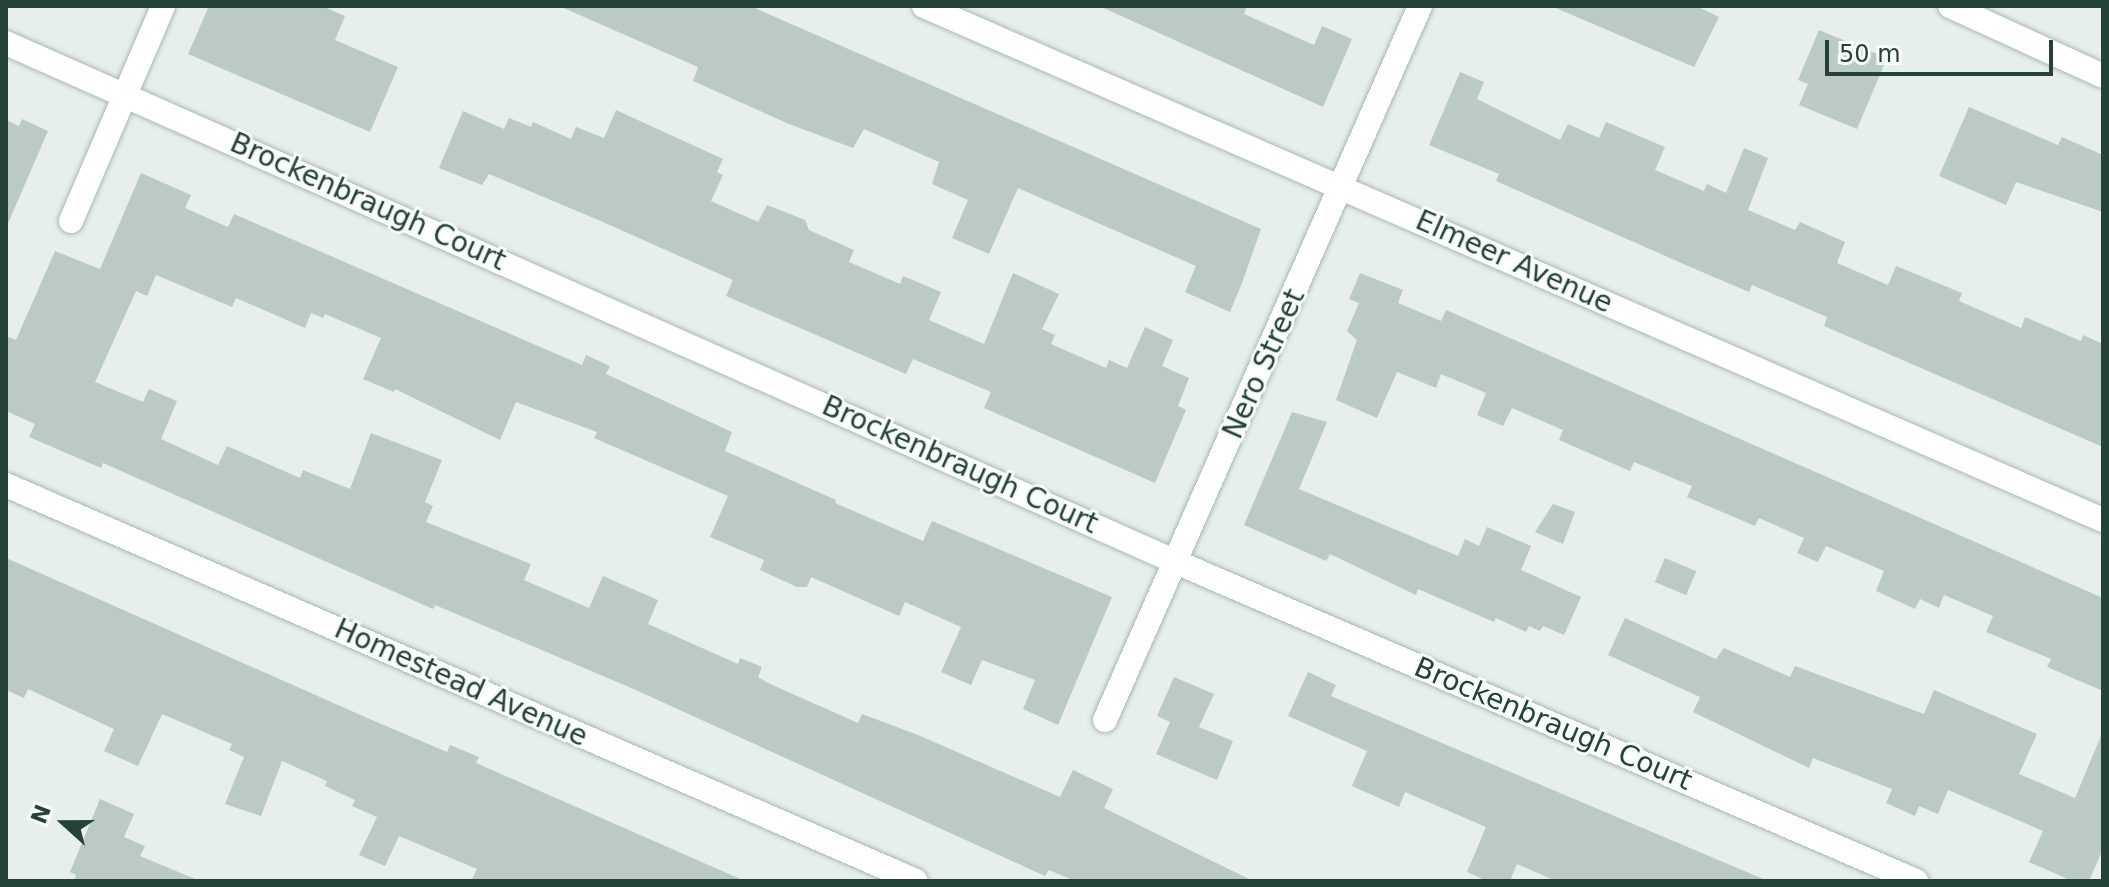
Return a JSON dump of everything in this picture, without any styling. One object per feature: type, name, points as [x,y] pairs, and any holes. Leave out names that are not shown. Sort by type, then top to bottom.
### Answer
[{"type":"street","points":[[71,221],[163,6]]},
{"type":"street","name":"Elmeer Avenue","points":[[924,6],[2103,520]]},
{"type":"street","name":"Nero Street","points":[[1105,720],[1343,187],[1420,6]]},
{"type":"street","points":[[1950,6],[2103,76]]},
{"type":"street","name":"Brockenbraugh Court","points":[[6,43],[1176,562],[1916,881]]},
{"type":"street","name":"Homestead Avenue","points":[[6,485],[916,881]]},
{"type":"building","points":[[209,6],[322,6],[345,16],[335,40],[398,67],[370,132],[188,54]]},
{"type":"building","points":[[559,6],[750,6],[1261,229],[1230,312],[1185,292],[1196,266],[1018,188],[989,254],[952,238],[968,200],[932,184],[939,162],[864,129],[853,148],[789,124],[693,81],[698,67]]},
{"type":"building","points":[[1099,6],[1247,6],[1244,14],[1314,45],[1322,26],[1352,39],[1323,107]]},
{"type":"building","points":[[1551,6],[1696,6],[1719,17],[1694,67]]},
{"type":"building","points":[[1819,30],[1887,58],[1857,129],[1799,105],[1808,84],[1798,80]]},
{"type":"building","points":[[1460,72],[1484,82],[1477,99],[1560,140],[1568,124],[1599,138],[1606,122],[1665,147],[1655,170],[1704,191],[1707,184],[1726,193],[1744,148],[1768,158],[1748,210],[1795,230],[1800,222],[1845,242],[1837,263],[1888,285],[1896,266],[1962,293],[1959,301],[2021,328],[2025,317],[2081,341],[2083,335],[2103,344],[2103,447],[1824,326],[1827,317],[1752,285],[1749,292],[1688,266],[1496,181],[1499,174],[1429,145]]},
{"type":"building","points":[[1969,107],[2058,145],[2062,137],[2103,155],[2103,212],[2016,182],[2006,205],[1939,176]]},
{"type":"building","points":[[616,110],[723,159],[717,172],[723,175],[711,201],[758,222],[767,205],[805,220],[809,230],[854,250],[849,262],[900,284],[903,276],[941,292],[929,320],[984,344],[1013,273],[1059,294],[1042,329],[1055,335],[1051,344],[1106,368],[1109,360],[1127,368],[1145,327],[1173,340],[1162,366],[1189,378],[1178,406],[1186,410],[1155,483],[984,408],[991,392],[913,359],[906,374],[726,296],[733,280],[603,222],[489,174],[482,185],[439,168],[463,111],[504,129],[509,118],[531,127],[533,122],[571,139],[576,127],[604,138]]},
{"type":"building","points":[[22,119],[48,131],[6,228],[6,120],[19,126]]},
{"type":"building","points":[[141,173],[191,195],[185,208],[228,227],[234,214],[582,365],[586,355],[610,366],[606,374],[732,432],[725,451],[836,500],[835,503],[923,541],[932,521],[1112,597],[1058,725],[1023,709],[1035,680],[982,660],[971,685],[941,672],[961,627],[905,602],[899,616],[811,577],[807,587],[797,587],[760,570],[764,560],[710,537],[728,496],[594,438],[597,432],[516,402],[500,440],[395,389],[394,392],[363,379],[381,338],[325,314],[323,318],[311,313],[305,328],[236,298],[232,307],[156,275],[147,296],[136,291],[95,382],[143,402],[149,389],[177,401],[161,439],[218,465],[227,446],[300,478],[303,470],[350,489],[371,433],[442,460],[425,502],[433,506],[426,522],[531,564],[524,580],[589,608],[603,576],[658,600],[648,624],[738,664],[740,658],[762,667],[758,677],[768,683],[858,723],[862,714],[918,735],[1060,797],[1073,770],[1113,789],[1104,808],[1253,881],[1075,881],[1049,870],[1045,876],[629,687],[435,605],[433,609],[103,463],[101,468],[29,437],[35,424],[6,411],[6,336],[16,340],[55,251],[100,269]]},
{"type":"building","points":[[1360,273],[1403,290],[1398,303],[1441,321],[1446,310],[2103,598],[2103,691],[2047,667],[2051,659],[1986,632],[1993,616],[1944,595],[1939,608],[1920,599],[1915,609],[1876,591],[1884,571],[1826,546],[1818,562],[1797,553],[1804,538],[1759,518],[1755,526],[1687,497],[1692,486],[1634,462],[1630,471],[1559,440],[1563,430],[1512,408],[1503,426],[1477,415],[1486,393],[1441,374],[1436,388],[1397,372],[1377,418],[1336,400],[1357,340],[1347,331],[1359,303],[1349,299]]},
{"type":"building","points":[[1292,412],[1327,422],[1299,489],[1458,556],[1465,539],[1479,546],[1487,527],[1531,546],[1521,570],[1581,597],[1564,635],[1543,626],[1540,631],[1529,626],[1526,632],[1496,618],[1494,622],[1418,589],[1416,595],[1330,554],[1326,561],[1244,525]]},
{"type":"building","points":[[1553,504],[1575,512],[1563,544],[1535,532]]},
{"type":"building","points":[[6,558],[447,752],[450,745],[479,757],[476,763],[745,881],[471,881],[477,869],[399,836],[385,866],[359,855],[377,817],[352,806],[355,800],[325,786],[327,781],[282,761],[261,816],[225,804],[244,757],[229,750],[232,744],[162,714],[138,766],[104,751],[114,729],[28,689],[24,698],[6,690]]},
{"type":"building","points":[[1665,558],[1696,571],[1686,595],[1655,582]]},
{"type":"building","points":[[1625,618],[1716,659],[1724,648],[1790,677],[1795,666],[1924,714],[1934,690],[2037,734],[2019,774],[2075,798],[2103,731],[2103,849],[2089,881],[2072,881],[2029,862],[2043,831],[1948,790],[1938,814],[1919,806],[1915,816],[1886,803],[1892,789],[1813,758],[1809,768],[1693,712],[1700,697],[1608,655]]},
{"type":"building","points":[[1308,672],[1336,685],[1331,696],[1768,881],[1556,881],[1517,864],[1510,881],[1487,881],[1467,872],[1486,827],[1405,792],[1399,807],[1352,786],[1367,751],[1288,716]]},
{"type":"building","points":[[1174,677],[1214,694],[1199,727],[1233,741],[1217,780],[1156,754],[1170,722],[1157,716]]},
{"type":"building","points":[[100,799],[134,814],[124,837],[145,846],[140,856],[200,881],[74,881],[76,875],[70,872]]}]
